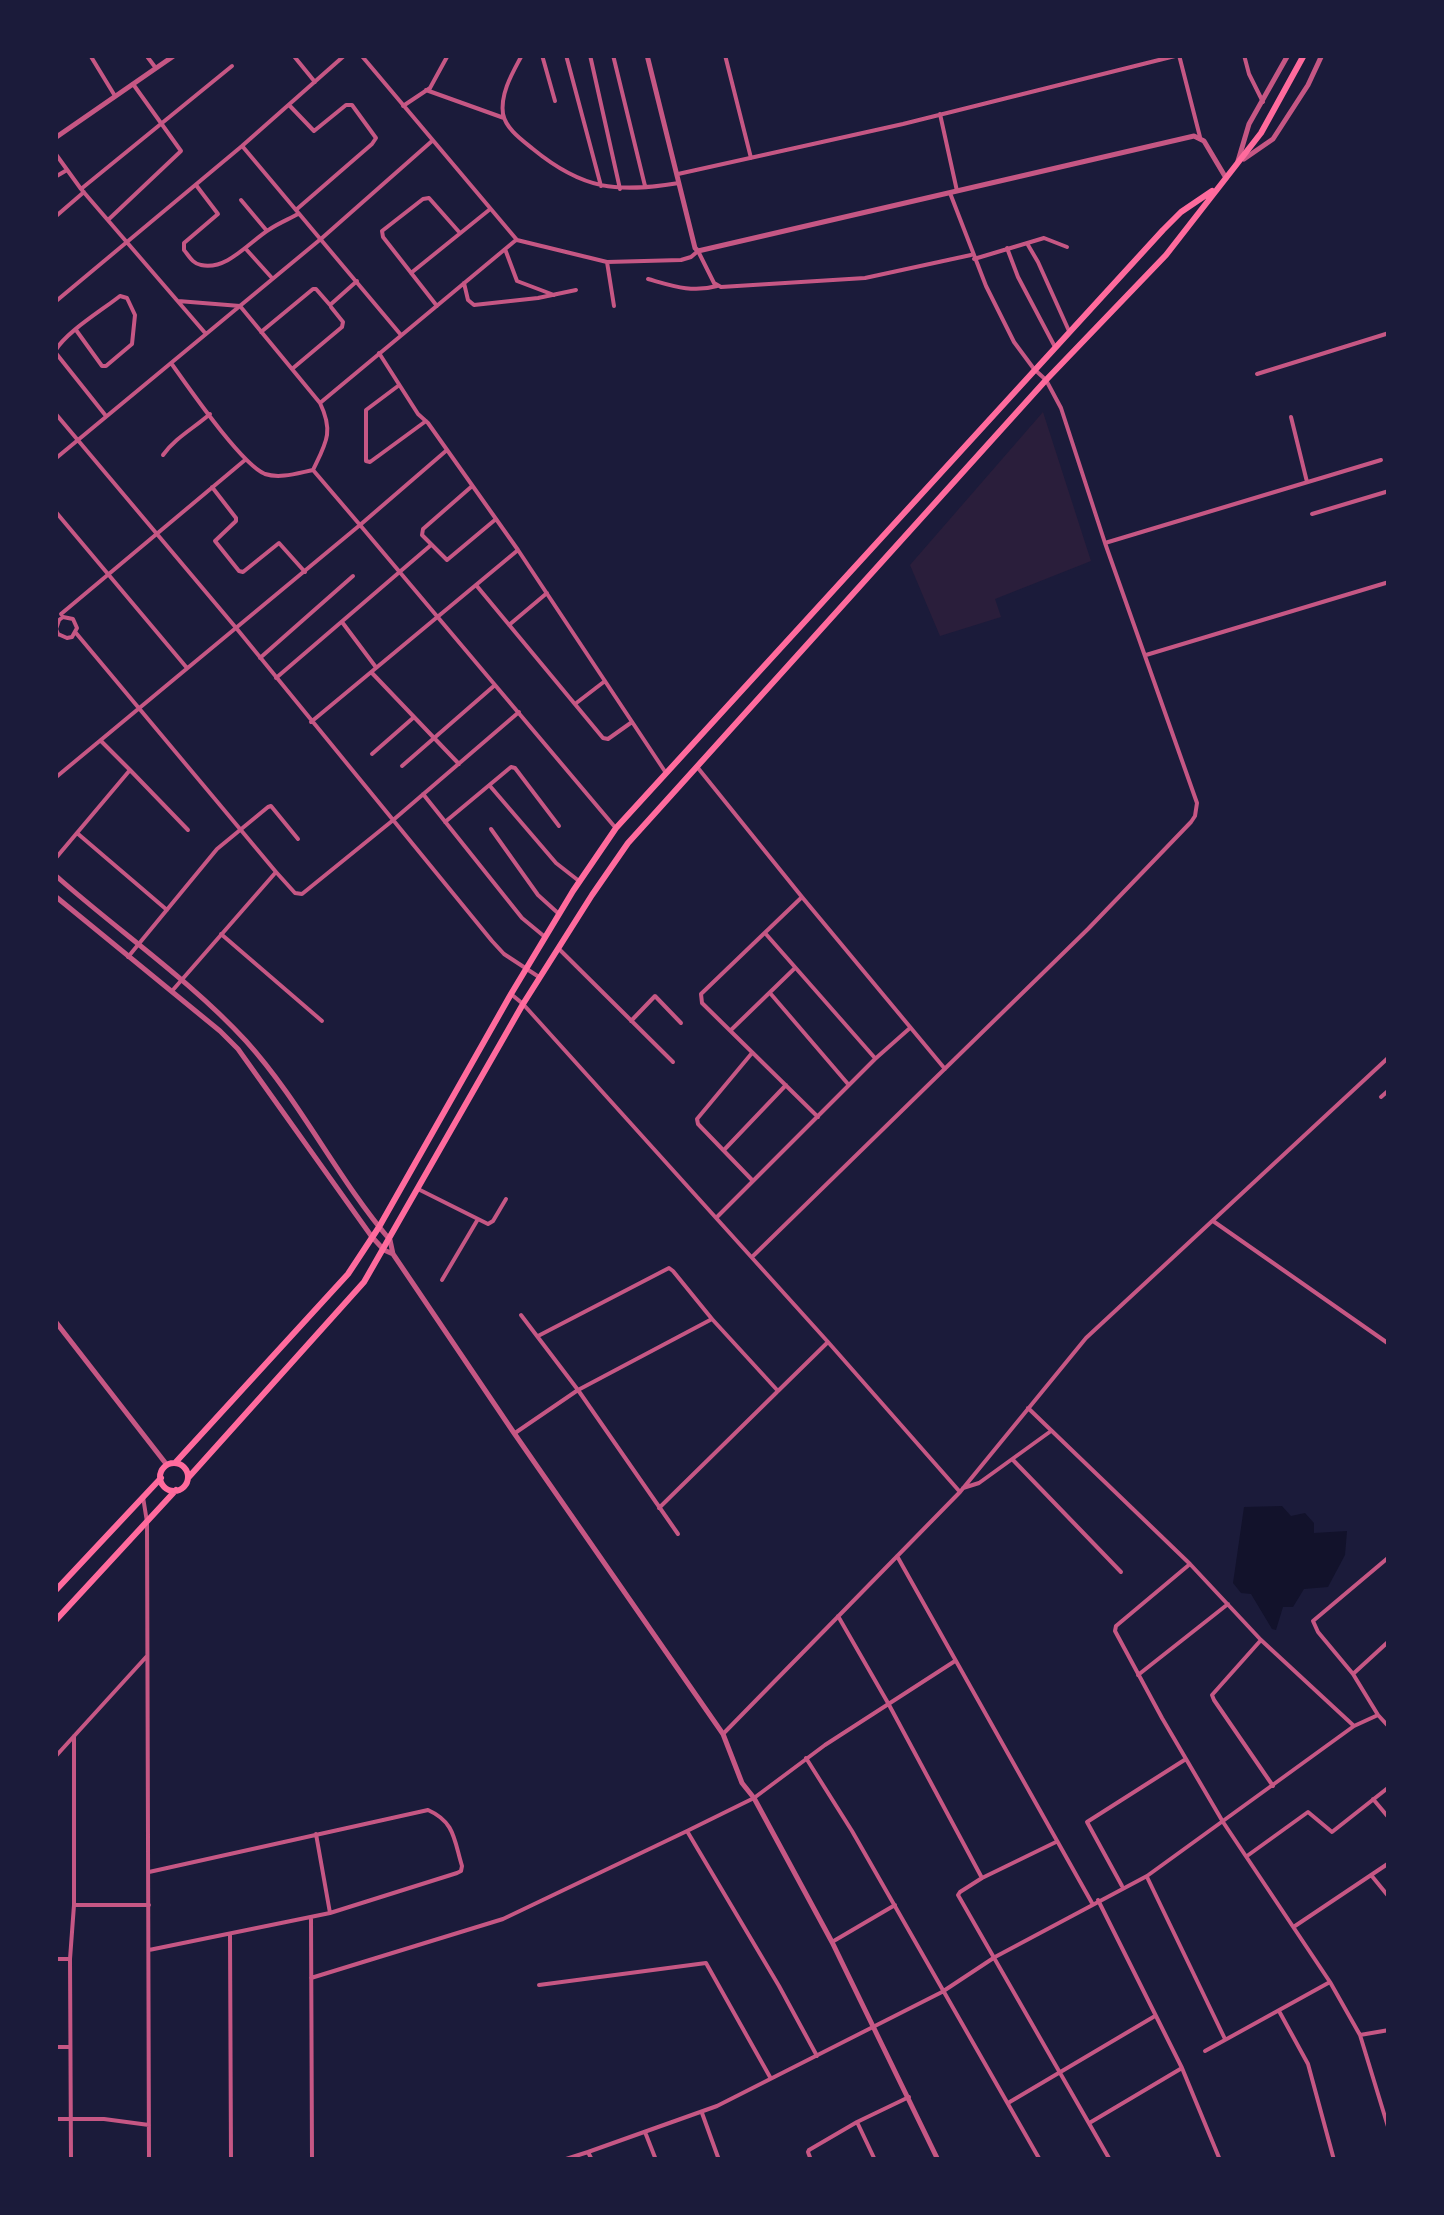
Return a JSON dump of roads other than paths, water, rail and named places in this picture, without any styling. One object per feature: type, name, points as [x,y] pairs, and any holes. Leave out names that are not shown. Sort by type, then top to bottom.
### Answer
[{"type":"highway","points":[[55,1621],[176,1490],[184,1486],[364,1282],[523,1004],[628,843],[1046,380],[1166,255],[1261,133],[1304,55]]},
{"type":"highway","points":[[55,1592],[348,1274],[380,1227],[558,914],[616,828],[1054,346],[1181,212],[1218,187]]},
{"type":"highway","points":[[675,763],[688,777]]},
{"type":"highway","points":[[171,1464],[183,1466],[188,1478]]},
{"type":"highway","points":[[161,1478],[168,1489],[176,1490]]},
{"type":"street","points":[[90,55],[115,96]]},
{"type":"street","points":[[146,55],[156,68]]},
{"type":"street","points":[[55,125],[58,136],[175,55]]},
{"type":"street","points":[[293,55],[315,82]]},
{"type":"street","points":[[55,302],[345,55]]},
{"type":"street","points":[[361,55],[517,240],[607,262],[686,260],[698,251],[1194,136],[1200,138]]},
{"type":"street","points":[[403,106],[436,79],[448,55]]},
{"type":"street","points":[[504,118],[504,93],[522,55]]},
{"type":"street","points":[[542,55],[555,102]]},
{"type":"street","points":[[566,55],[601,186]]},
{"type":"street","points":[[590,55],[620,189]]},
{"type":"street","points":[[614,55],[646,188]]},
{"type":"street","points":[[647,55],[695,248],[717,286]]},
{"type":"street","points":[[725,55],[750,158]]},
{"type":"street","points":[[677,174],[1179,55],[1200,138],[1226,179]]},
{"type":"street","points":[[1244,55],[1262,102]]},
{"type":"street","points":[[1237,164],[1249,124],[1288,55]]},
{"type":"street","points":[[1237,164],[1273,139],[1308,85],[1322,55]]},
{"type":"street","points":[[55,218],[82,190],[232,66]]},
{"type":"street","points":[[108,220],[179,154],[180,148],[133,84]]},
{"type":"street","points":[[426,90],[504,118],[518,137],[540,155],[574,176],[601,186],[620,189],[679,183]]},
{"type":"street","points":[[196,185],[218,214],[184,243],[184,250],[194,262],[205,266],[220,263],[298,211],[376,138],[352,105],[346,105],[314,132],[289,105]]},
{"type":"street","points":[[752,1257],[1088,929],[1195,816],[1196,804],[1061,408],[1046,380],[1014,342],[973,257],[953,192],[940,114]]},
{"type":"street","points":[[55,459],[322,238],[432,141]]},
{"type":"street","points":[[242,146],[401,335]]},
{"type":"street","points":[[55,152],[82,190],[206,334]]},
{"type":"street","points":[[55,176],[67,170]]},
{"type":"street","points":[[437,306],[382,231],[429,198],[460,234]]},
{"type":"street","points":[[241,200],[267,231]]},
{"type":"street","points":[[411,273],[490,209]]},
{"type":"street","points":[[648,279],[698,290],[866,278],[1047,238],[1067,247]]},
{"type":"street","points":[[320,403],[517,240]]},
{"type":"street","points":[[1027,244],[1069,331]]},
{"type":"street","points":[[245,248],[272,278]]},
{"type":"street","points":[[1007,248],[1054,346]]},
{"type":"street","points":[[505,249],[518,280],[554,295]]},
{"type":"street","points":[[607,262],[614,306]]},
{"type":"street","points":[[330,305],[357,281]]},
{"type":"street","points":[[464,283],[468,300],[474,305],[576,290]]},
{"type":"street","points":[[262,332],[314,289],[330,305],[342,326],[292,369]]},
{"type":"street","points":[[76,330],[102,366],[106,366],[132,344],[134,312],[126,298],[120,296],[76,330],[57,345],[55,351],[106,416]]},
{"type":"street","points":[[178,301],[240,306],[320,403],[329,430],[313,470]]},
{"type":"street","points":[[1257,374],[1389,333]]},
{"type":"street","points":[[380,354],[418,414],[518,550],[666,773]]},
{"type":"street","points":[[171,363],[245,459],[263,473],[278,476],[313,470]]},
{"type":"street","points":[[400,385],[366,410],[366,461],[370,462],[426,421]]},
{"type":"street","points":[[55,413],[492,941],[504,954],[540,977]]},
{"type":"street","points":[[163,455],[173,442],[210,414]]},
{"type":"street","points":[[1290,417],[1308,482]]},
{"type":"street","points":[[55,778],[448,450]]},
{"type":"street","points":[[76,633],[67,638],[57,635],[56,624],[108,574],[245,459]]},
{"type":"street","points":[[1104,543],[1381,460]]},
{"type":"street","points":[[313,470],[616,828]]},
{"type":"street","points":[[472,486],[423,529],[422,535],[444,560],[496,519]]},
{"type":"street","points":[[212,487],[236,518],[216,541],[239,570],[243,572],[278,543],[305,572]]},
{"type":"street","points":[[1312,514],[1389,491]]},
{"type":"street","points":[[55,511],[188,669]]},
{"type":"street","points":[[276,678],[431,545]]},
{"type":"street","points":[[312,722],[518,550]]},
{"type":"street","points":[[260,658],[353,576]]},
{"type":"street","points":[[1146,655],[1389,582]]},
{"type":"street","points":[[476,585],[606,740],[632,722]]},
{"type":"street","points":[[509,625],[547,594]]},
{"type":"street","points":[[55,607],[76,623],[76,633],[295,893],[302,894],[392,822],[518,712]]},
{"type":"street","points":[[342,622],[374,670],[459,764]]},
{"type":"street","points":[[575,704],[605,680]]},
{"type":"street","points":[[402,766],[496,685]]},
{"type":"street","points":[[372,754],[414,717]]},
{"type":"street","points":[[101,740],[188,830]]},
{"type":"street","points":[[445,822],[513,767],[559,826]]},
{"type":"street","points":[[697,767],[946,1069]]},
{"type":"street","points":[[55,859],[130,770]]},
{"type":"street","points":[[489,784],[556,864],[579,881]]},
{"type":"street","points":[[423,794],[522,918],[545,937]]},
{"type":"street","points":[[128,957],[217,850],[270,806],[298,840]]},
{"type":"street","points":[[490,829],[538,895],[558,914]]},
{"type":"street","points":[[77,833],[167,910]]},
{"type":"street","points":[[171,993],[276,872]]},
{"type":"street","points":[[55,875],[218,1012],[249,1044],[390,1240],[393,1254],[514,1434],[723,1734],[742,1783],[754,1798],[832,1942],[938,2160]]},
{"type":"street","points":[[55,896],[238,1049],[372,1237],[393,1254]]},
{"type":"street","points":[[802,897],[702,994],[702,1003],[818,1117]]},
{"type":"street","points":[[764,933],[875,1059]]},
{"type":"street","points":[[221,934],[322,1020]]},
{"type":"street","points":[[558,948],[673,1062]]},
{"type":"street","points":[[731,1030],[795,968]]},
{"type":"street","points":[[770,993],[849,1085]]},
{"type":"street","points":[[511,994],[961,1490]]},
{"type":"street","points":[[631,1021],[655,996],[682,1022]]},
{"type":"street","points":[[717,1218],[910,1028]]},
{"type":"street","points":[[753,1052],[698,1116],[698,1124],[753,1180]]},
{"type":"street","points":[[723,1734],[961,1490],[1086,1338],[1388,1059]]},
{"type":"street","points":[[724,1150],[786,1085]]},
{"type":"street","points":[[1380,1097],[1389,1090]]},
{"type":"street","points":[[418,1189],[488,1224],[506,1199]]},
{"type":"street","points":[[442,1280],[478,1219]]},
{"type":"street","points":[[1212,1220],[1389,1344]]},
{"type":"street","points":[[537,1336],[668,1268],[778,1391]]},
{"type":"street","points":[[520,1315],[578,1390],[678,1534]]},
{"type":"street","points":[[514,1434],[578,1390],[712,1319]]},
{"type":"street","points":[[55,1321],[171,1464]]},
{"type":"street","points":[[659,1508],[828,1342]]},
{"type":"street","points":[[1028,1408],[1190,1564],[1261,1640],[1354,1726]]},
{"type":"street","points":[[961,1490],[978,1484],[1051,1430]]},
{"type":"street","points":[[1013,1460],[1121,1572]]},
{"type":"street","points":[[143,1497],[147,1522],[149,2160]]},
{"type":"street","points":[[897,1556],[1156,2015],[1220,2160]]},
{"type":"street","points":[[1389,1557],[1313,1621],[1389,1727]]},
{"type":"street","points":[[1190,1564],[1115,1628],[1223,1822],[1295,1926],[1360,2035],[1389,2130]]},
{"type":"street","points":[[1138,1675],[1228,1604]]},
{"type":"street","points":[[838,1616],[982,1878]]},
{"type":"street","points":[[1261,1640],[1212,1695],[1272,1786]]},
{"type":"street","points":[[1353,1674],[1389,1641]]},
{"type":"street","points":[[55,1757],[147,1656]]},
{"type":"street","points":[[311,1978],[503,1919],[687,1832],[754,1798],[806,1758],[955,1661]]},
{"type":"street","points":[[563,2160],[702,2111],[942,1992],[995,1958],[1146,1876],[1354,1726],[1378,1715]]},
{"type":"street","points":[[71,2160],[74,1736]]},
{"type":"street","points":[[806,1758],[1040,2160]]},
{"type":"street","points":[[1123,1887],[1087,1822],[1186,1759]]},
{"type":"street","points":[[1247,1856],[1308,1812],[1331,1832],[1389,1787]]},
{"type":"street","points":[[1373,1800],[1389,1818]]},
{"type":"street","points":[[149,1872],[428,1810],[450,1825],[462,1866],[457,1874],[330,1913],[149,1950]]},
{"type":"street","points":[[687,1832],[817,2056]]},
{"type":"street","points":[[316,1834],[330,1913]]},
{"type":"street","points":[[1056,1842],[982,1878],[958,1895],[1110,2160]]},
{"type":"street","points":[[1295,1926],[1389,1863]]},
{"type":"street","points":[[1372,1875],[1389,1897]]},
{"type":"street","points":[[1146,1876],[1225,2039]]},
{"type":"street","points":[[74,1905],[148,1905]]},
{"type":"street","points":[[832,1942],[895,1905]]},
{"type":"street","points":[[310,1917],[312,2160]]},
{"type":"street","points":[[230,1934],[231,2160]]},
{"type":"street","points":[[55,1959],[70,1958]]},
{"type":"street","points":[[539,1985],[706,1962],[771,2079]]},
{"type":"street","points":[[1204,2050],[1330,1982]]},
{"type":"street","points":[[1279,2011],[1308,2064],[1334,2160]]},
{"type":"street","points":[[1008,2103],[1156,2015]]},
{"type":"street","points":[[1360,2035],[1389,2030]]},
{"type":"street","points":[[55,2047],[72,2047]]},
{"type":"street","points":[[1090,2122],[1182,2068]]},
{"type":"street","points":[[811,2160],[809,2150],[909,2097]]},
{"type":"street","points":[[702,2111],[720,2160]]},
{"type":"street","points":[[55,2119],[104,2119],[149,2125]]},
{"type":"street","points":[[857,2122],[876,2160]]},
{"type":"street","points":[[645,2132],[656,2160]]},
{"type":"street","points":[[588,2152],[592,2160]]}]
